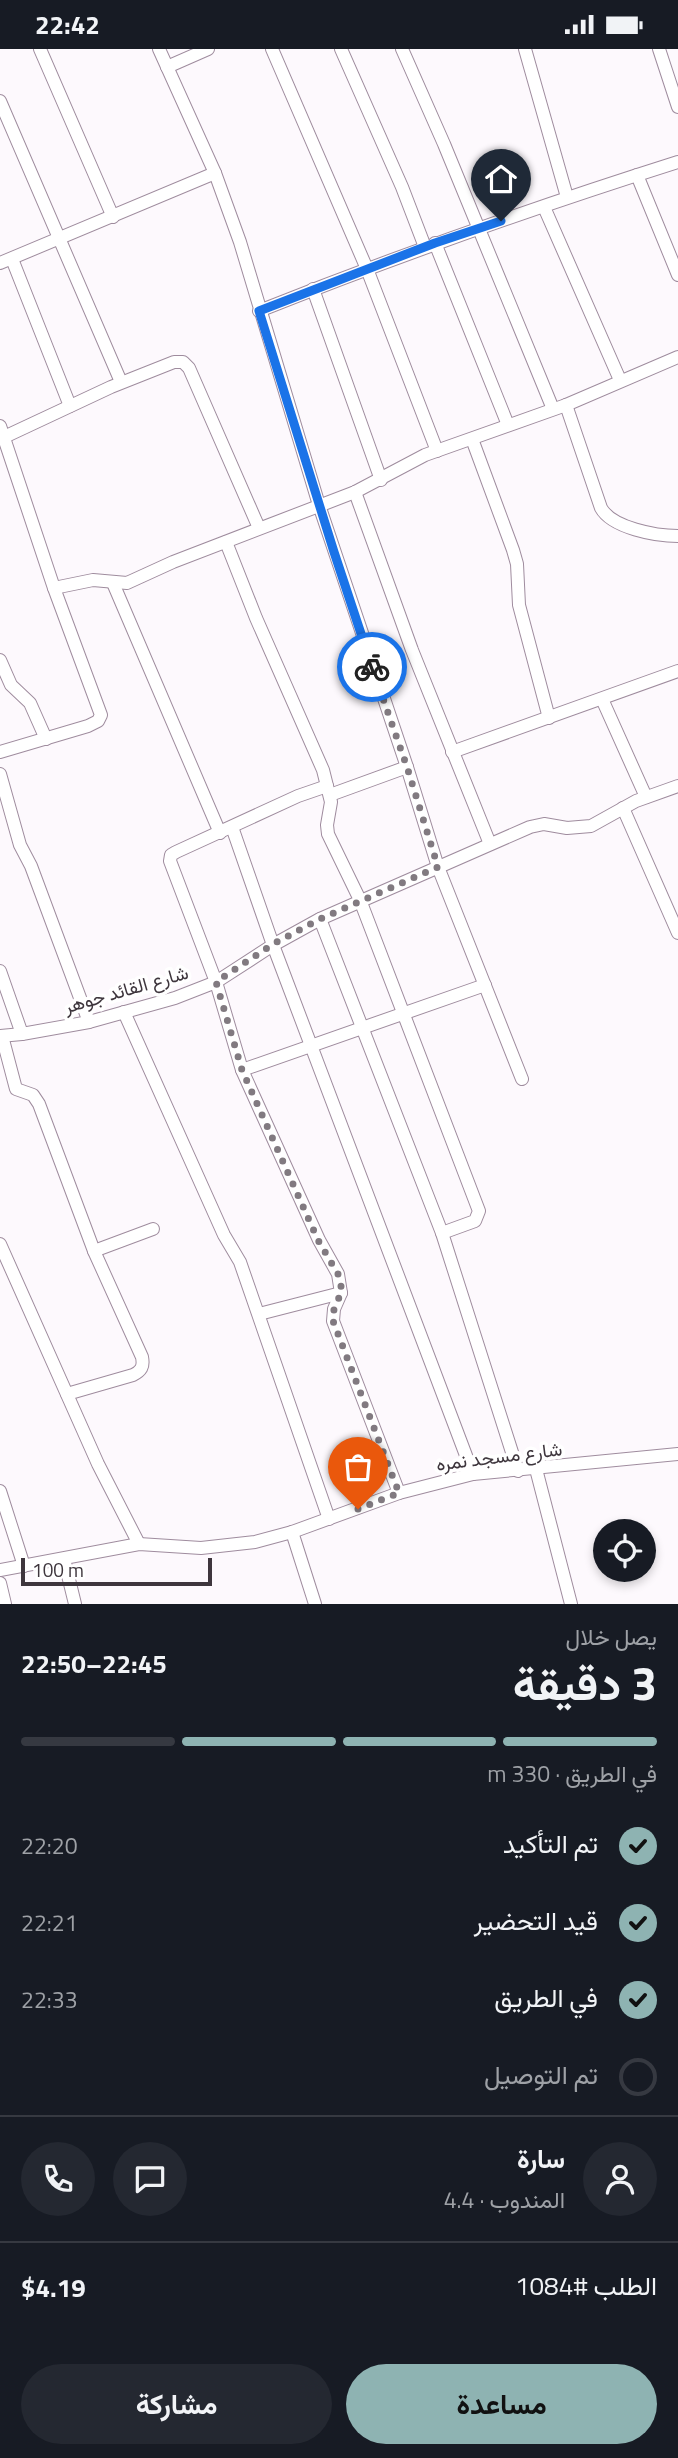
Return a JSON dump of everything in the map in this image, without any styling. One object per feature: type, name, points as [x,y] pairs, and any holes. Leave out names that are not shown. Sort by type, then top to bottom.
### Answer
[{"type":"street","points":[[40,49],[113,217]]},
{"type":"street","points":[[159,49],[215,173],[240,242],[319,505],[438,867],[522,1079]]},
{"type":"street","points":[[167,67],[208,49]]},
{"type":"street","points":[[272,49],[367,268],[437,451]]},
{"type":"street","points":[[341,49],[508,425]]},
{"type":"street","points":[[402,49],[479,227],[553,409]]},
{"type":"street","points":[[525,49],[567,197]]},
{"type":"street","points":[[659,49],[678,107]]},
{"type":"street","points":[[0,101],[121,382]]},
{"type":"street","points":[[259,311],[479,227],[678,162]]},
{"type":"street","points":[[70,407],[6,261],[215,173]]},
{"type":"street","points":[[637,175],[678,275]]},
{"type":"street","points":[[544,207],[620,380]]},
{"type":"street","points":[[313,289],[381,480]]},
{"type":"street","points":[[0,753],[94,723],[101,715],[1,434],[70,407],[121,382],[174,362],[186,364],[259,528]]},
{"type":"street","points":[[54,589],[93,580],[127,583],[173,562],[355,492],[404,465],[437,451],[566,405],[620,380],[676,362]]},
{"type":"street","points":[[566,405],[601,507],[609,518],[615,523],[678,536]]},
{"type":"street","points":[[472,439],[517,563],[519,605],[549,718]]},
{"type":"street","points":[[355,492],[407,637],[490,844]]},
{"type":"street","points":[[226,542],[329,791],[328,834],[360,900],[479,1212],[474,1220],[442,1233]]},
{"type":"street","points":[[113,583],[226,830],[273,944],[473,1474]]},
{"type":"street","points":[[0,660],[11,685],[30,703],[46,739]]},
{"type":"street","points":[[452,752],[678,671]]},
{"type":"street","points":[[602,699],[646,797]]},
{"type":"street","points":[[399,1493],[333,1321],[334,1309],[341,1293],[338,1274],[318,1240],[242,1070],[216,982],[170,858],[176,852],[298,796],[329,791],[407,767]]},
{"type":"street","points":[[0,774],[20,845],[31,866],[89,1022]]},
{"type":"street","name":"شارع القائد جوهر","points":[[1,1036],[89,1022],[174,998],[216,982],[273,944],[320,919],[490,844],[538,824],[579,828],[591,825],[646,797],[678,786]]},
{"type":"street","points":[[623,808],[678,933]]},
{"type":"street","points":[[320,919],[442,1233],[518,1471]]},
{"type":"street","points":[[0,971],[22,1034]]},
{"type":"street","points":[[242,1070],[485,985]]},
{"type":"street","points":[[124,1012],[224,1235],[240,1262],[329,1519]]},
{"type":"street","points":[[1,1036],[16,1089],[33,1095],[39,1104],[94,1251],[142,1357],[143,1366],[133,1375],[67,1394]]},
{"type":"street","points":[[94,1251],[153,1229]]},
{"type":"street","points":[[0,1244],[98,1464],[139,1544]]},
{"type":"street","points":[[259,1314],[341,1293]]},
{"type":"street","name":"شارع مسجد نمره","points":[[0,1570],[139,1544],[201,1548],[231,1546],[292,1532],[399,1493],[473,1474],[678,1454]]},
{"type":"street","points":[[536,1469],[571,1604]]},
{"type":"street","points":[[0,1490],[24,1566]]},
{"type":"street","points":[[292,1532],[315,1604]]},
{"type":"street","points":[[64,1559],[75,1604]]},
{"type":"street","points":[[0,1583],[5,1604]]},
{"type":"way so far","points":[[358,1509],[399,1493],[333,1321],[334,1309],[341,1293],[338,1274],[318,1240],[242,1070],[216,982],[273,944],[320,919],[438,867],[372,667]]},
{"type":"route","points":[[372,667],[259,311],[435,243],[501,221]]}]
